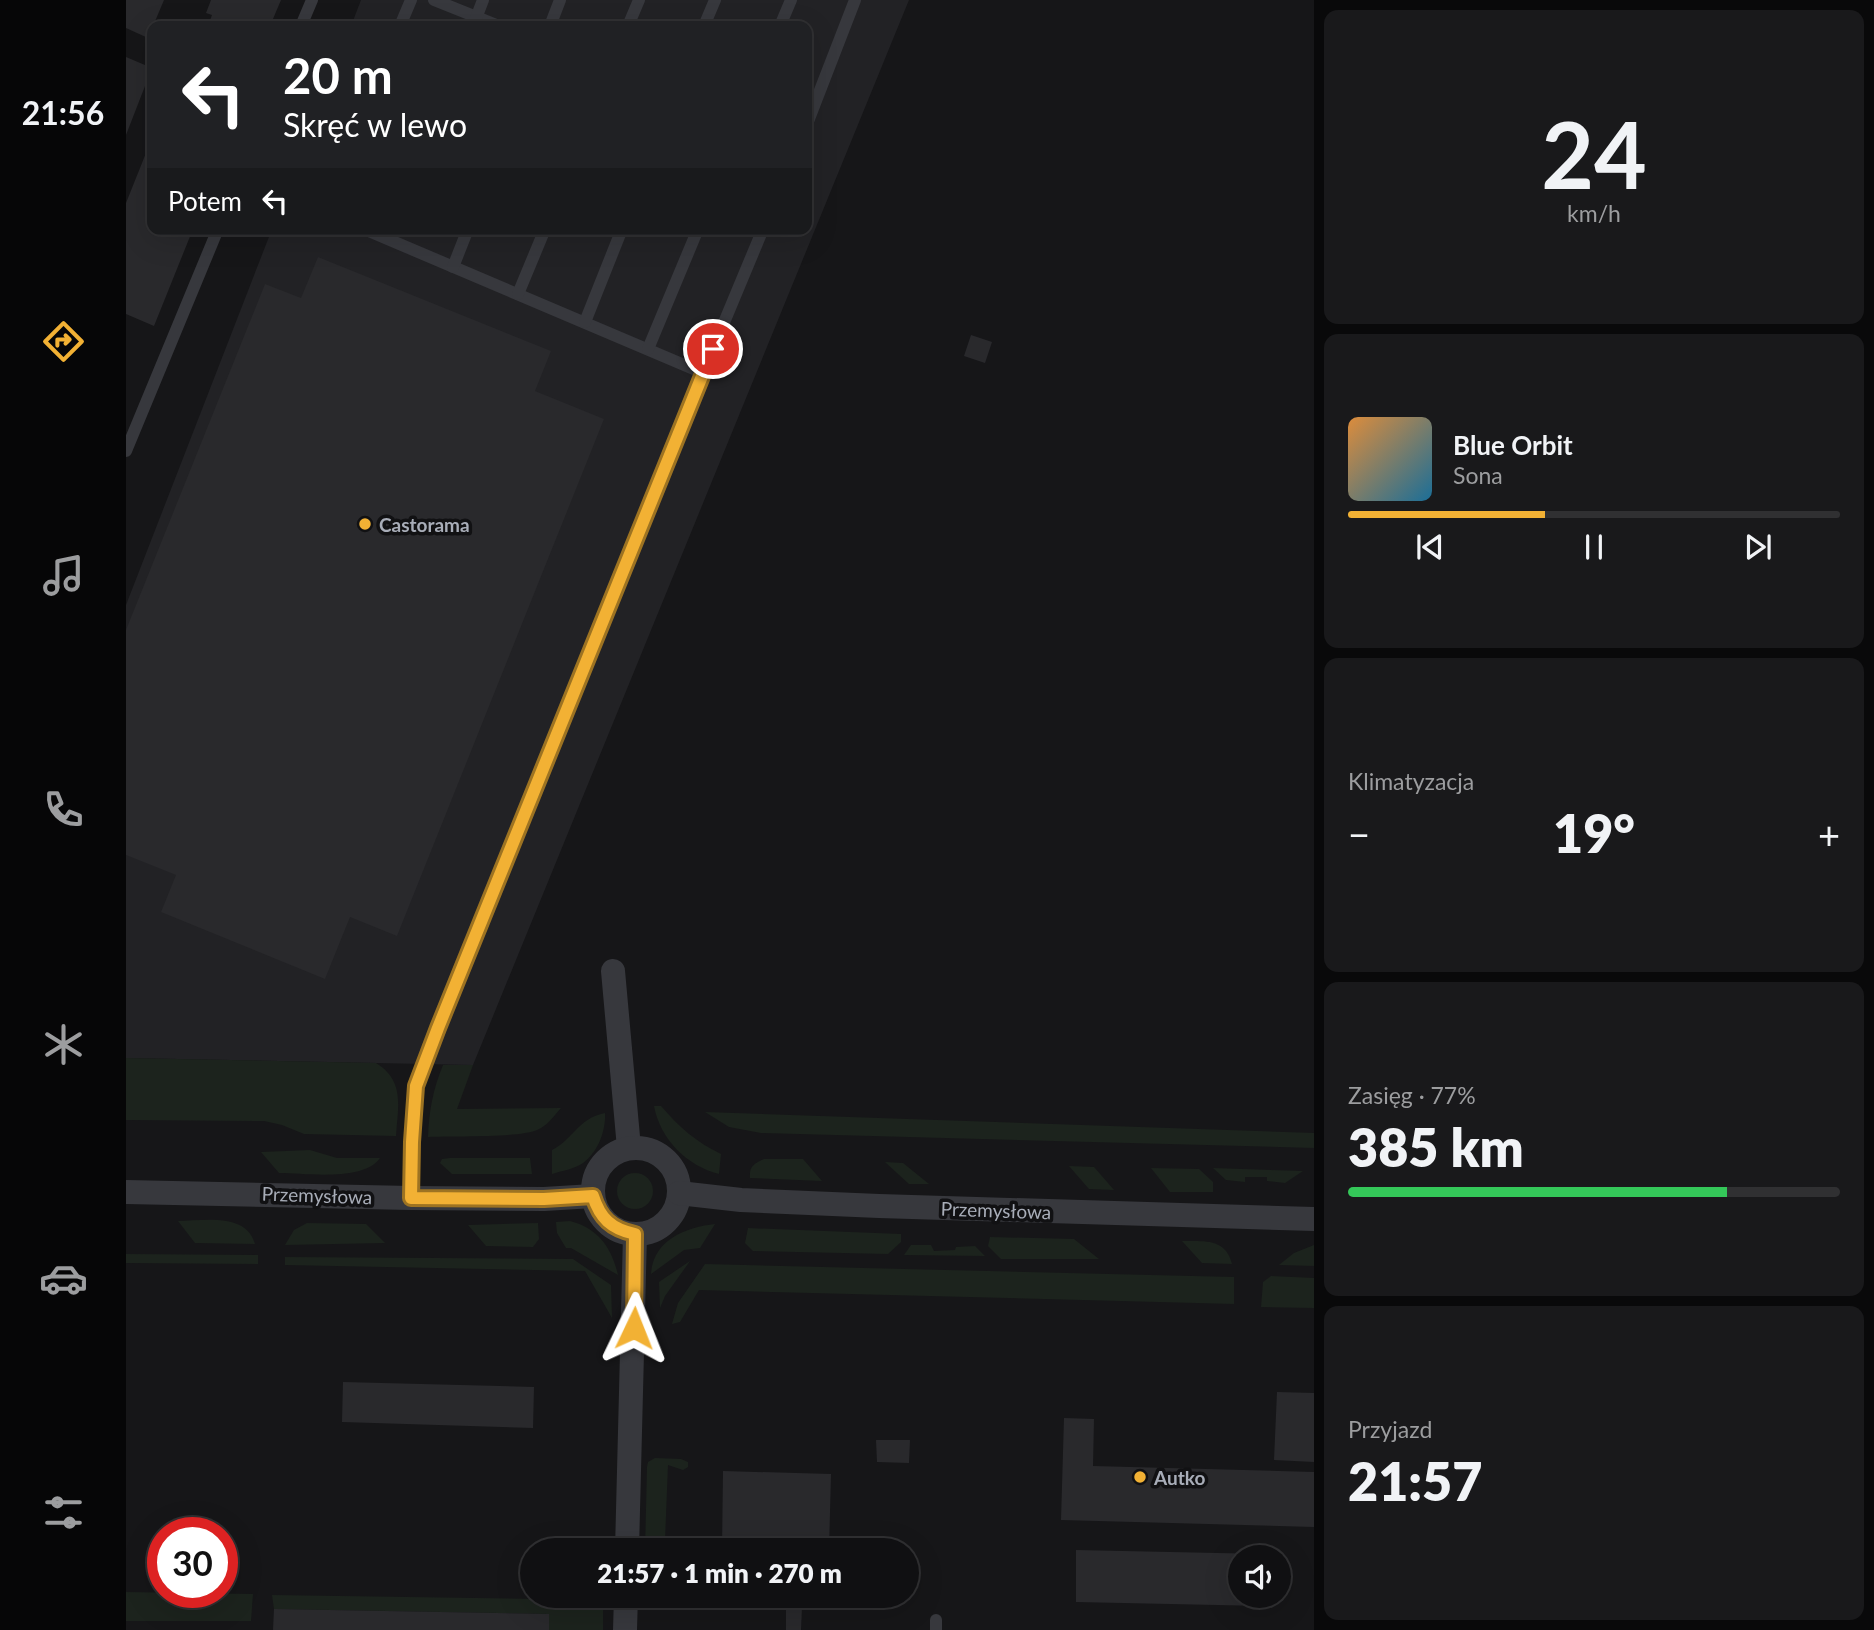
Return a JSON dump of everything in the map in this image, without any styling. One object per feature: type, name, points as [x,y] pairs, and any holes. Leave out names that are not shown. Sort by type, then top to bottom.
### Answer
[{"type":"street","points":[[613,971],[629,1148]]},
{"type":"street","points":[[629,1148],[645,1149],[659,1154],[670,1164],[677,1178],[679,1194],[675,1209],[665,1223],[651,1231],[635,1234],[620,1231],[607,1223],[593,1196],[594,1180],[602,1165],[614,1154],[629,1148]]},
{"type":"street","name":"Przemysłowa","points":[[126,1192],[411,1198],[544,1199],[593,1196]]},
{"type":"street","name":"Przemysłowa","points":[[679,1194],[741,1200],[879,1206],[1314,1219]]},
{"type":"street","points":[[627,1538],[635,1234]]},
{"type":"street","points":[[625,1630],[626,1608]]},
{"type":"lane","points":[[303,21],[312,0]]},
{"type":"lane","points":[[402,21],[411,0]]},
{"type":"lane","points":[[434,0],[473,21]]},
{"type":"lane","points":[[475,21],[483,0]]},
{"type":"lane","points":[[552,21],[560,0]]},
{"type":"lane","points":[[630,21],[639,0]]},
{"type":"lane","points":[[706,21],[715,0]]},
{"type":"lane","points":[[782,21],[791,0]]},
{"type":"lane","points":[[812,111],[855,0]]},
{"type":"lane","points":[[126,451],[216,235]]},
{"type":"lane","points":[[391,235],[453,267],[703,373]]},
{"type":"lane","points":[[453,267],[466,235]]},
{"type":"lane","points":[[518,294],[543,235]]},
{"type":"lane","points":[[585,323],[620,235]]},
{"type":"lane","points":[[648,349],[696,235]]},
{"type":"lane","points":[[411,1198],[416,1086],[427,1053],[760,235]]},
{"type":"shaded area","points":[[361,0],[909,0],[473,1065],[126,1058],[126,605],[270,235],[812,235],[812,21],[353,21]]},
{"type":"shaded area","points":[[126,1058],[376,1063],[392,1078],[396,1086],[396,1136],[304,1134],[264,1121],[126,1120]]},
{"type":"shaded area","points":[[443,1065],[473,1065],[457,1109],[561,1108],[544,1126],[528,1133],[428,1137],[432,1100]]},
{"type":"shaded area","points":[[654,1106],[661,1106],[688,1133],[721,1154],[719,1174],[696,1165],[677,1149],[662,1129]]},
{"type":"shaded area","points":[[705,1112],[1314,1133],[1314,1148],[761,1133],[729,1127]]},
{"type":"shaded area","points":[[605,1113],[600,1141],[593,1153],[576,1167],[552,1174],[552,1150],[582,1124]]},
{"type":"shaded area","points":[[310,1150],[337,1158],[380,1158],[372,1166],[361,1170],[318,1175],[279,1173],[261,1152]]},
{"type":"shaded area","points":[[530,1158],[532,1174],[452,1174],[440,1163],[442,1159]]},
{"type":"shaded area","points":[[764,1159],[803,1159],[822,1181],[750,1178],[753,1166]]},
{"type":"shaded area","points":[[885,1162],[903,1163],[929,1184],[909,1184]]},
{"type":"shaded area","points":[[1069,1166],[1094,1167],[1114,1190],[1089,1189]]},
{"type":"shaded area","points":[[1151,1168],[1199,1169],[1213,1182],[1213,1192],[1170,1192]]},
{"type":"shaded area","points":[[1213,1168],[1303,1171],[1285,1183],[1267,1181],[1267,1177],[1245,1177],[1245,1182],[1226,1180]]},
{"type":"shaded area","points":[[635,1173],[647,1179],[653,1191],[647,1203],[635,1209],[623,1203],[617,1191],[623,1179]]},
{"type":"shaded area","points":[[222,1220],[233,1223],[243,1227],[255,1244],[195,1243],[178,1221]]},
{"type":"shaded area","points":[[570,1221],[580,1224],[602,1240],[612,1256],[618,1275],[571,1248],[566,1248],[557,1233],[556,1222]]},
{"type":"shaded area","points":[[307,1223],[366,1224],[385,1243],[285,1245],[294,1230]]},
{"type":"shaded area","points":[[538,1223],[539,1239],[533,1247],[486,1246],[468,1225]]},
{"type":"shaded area","points":[[715,1224],[700,1248],[684,1250],[651,1274],[653,1262],[664,1244],[693,1228]]},
{"type":"shaded area","points":[[748,1228],[901,1234],[901,1242],[888,1254],[753,1251],[745,1243]]},
{"type":"shaded area","points":[[990,1237],[1074,1239],[1099,1259],[1001,1259],[988,1246]]},
{"type":"shaded area","points":[[1182,1241],[1206,1241],[1219,1245],[1225,1249],[1232,1264],[1202,1263]]},
{"type":"shaded area","points":[[911,1245],[931,1245],[934,1251],[975,1246],[985,1256],[904,1255]]},
{"type":"shaded area","points":[[1314,1245],[1314,1266],[1279,1265],[1294,1253]]},
{"type":"shaded area","points":[[126,1254],[258,1255],[258,1264],[126,1263]]},
{"type":"shaded area","points":[[285,1257],[573,1259],[611,1285],[612,1318],[585,1271],[285,1265]]},
{"type":"shaded area","points":[[690,1261],[665,1296],[660,1308],[659,1282]]},
{"type":"shaded area","points":[[705,1264],[1234,1277],[1234,1304],[699,1290],[680,1322],[672,1324],[678,1303]]},
{"type":"shaded area","points":[[1271,1276],[1314,1278],[1314,1308],[1261,1307],[1263,1282]]},
{"type":"shaded area","points":[[655,1458],[681,1459],[688,1462],[688,1467],[683,1470],[668,1465],[665,1538],[645,1538],[648,1462]]},
{"type":"shaded area","points":[[126,1592],[147,1592],[147,1608],[238,1608],[238,1594],[253,1594],[251,1621],[126,1621]]},
{"type":"shaded area","points":[[272,1595],[520,1599],[520,1608],[603,1608],[603,1630],[549,1630],[548,1614],[274,1609]]},
{"type":"building","points":[[126,0],[164,0],[155,21],[147,21],[147,38],[126,28]]},
{"type":"building","points":[[211,0],[281,0],[272,21],[210,21],[212,15],[206,13]]},
{"type":"building","points":[[126,57],[147,66],[147,81],[126,135]]},
{"type":"building","points":[[147,150],[147,235],[191,235],[154,326],[126,314],[126,203]]},
{"type":"building","name":"Castorama","points":[[318,257],[551,351],[535,391],[604,419],[397,936],[350,917],[325,979],[161,912],[176,875],[126,855],[126,630],[265,284],[301,298]]},
{"type":"building","points":[[971,335],[992,342],[985,363],[964,356]]},
{"type":"building","points":[[343,1382],[534,1387],[533,1428],[342,1422]]},
{"type":"building","points":[[1277,1392],[1314,1393],[1314,1462],[1274,1460]]},
{"type":"building","points":[[1064,1418],[1094,1419],[1093,1466],[1314,1472],[1314,1527],[1061,1520]]},
{"type":"building","points":[[876,1440],[910,1440],[909,1463],[877,1462]]},
{"type":"building","points":[[723,1471],[831,1474],[829,1538],[722,1538]]},
{"type":"building","points":[[1076,1550],[1228,1553],[1228,1605],[1076,1602]]},
{"type":"building","points":[[786,1608],[802,1608],[801,1630],[786,1630]]},
{"type":"building","points":[[274,1609],[549,1614],[549,1630],[273,1630]]},
{"type":"place","name":"Castorama","points":[[365,524]]},
{"type":"place","name":"Autko","points":[[1140,1477]]},
{"type":"route","points":[[634,1328],[635,1234],[620,1231],[607,1223],[593,1196],[544,1199],[411,1198],[416,1086],[427,1053],[713,349]]}]
